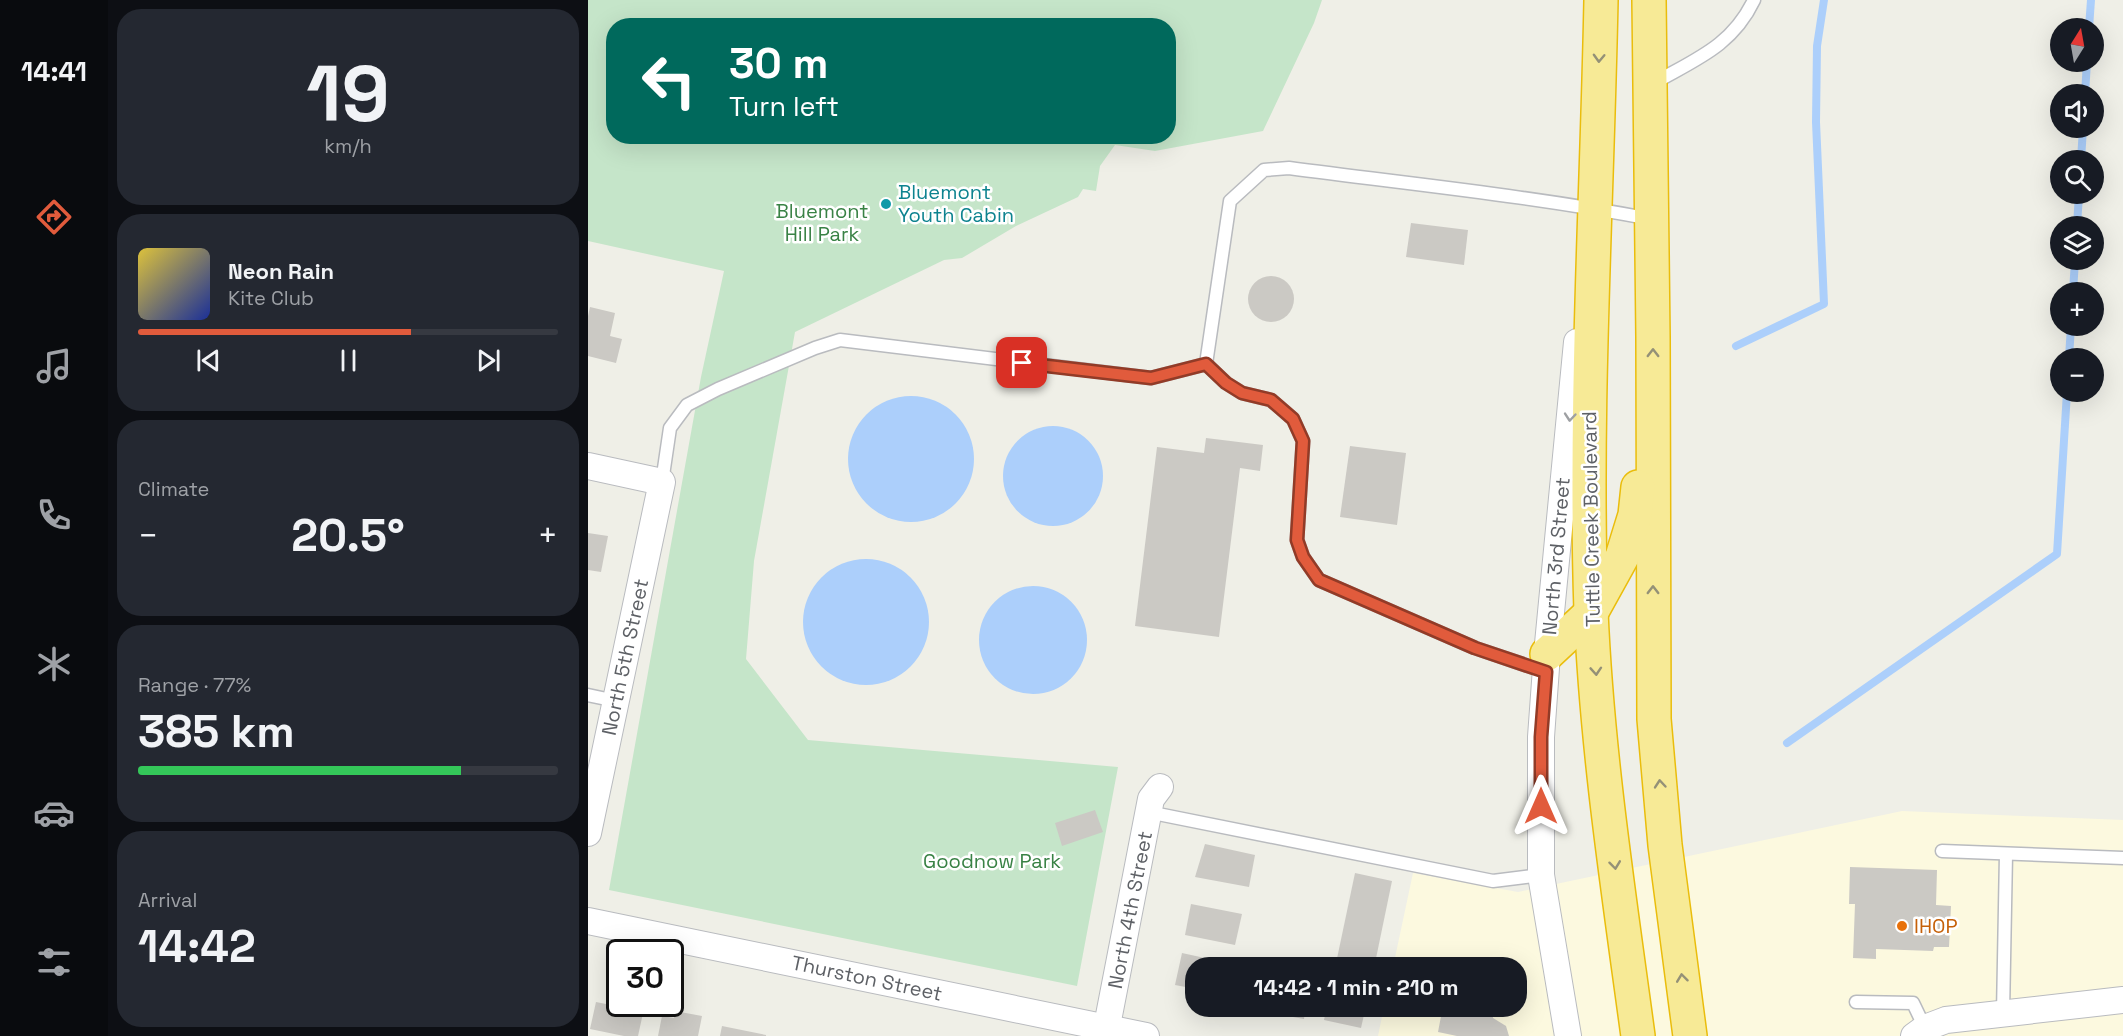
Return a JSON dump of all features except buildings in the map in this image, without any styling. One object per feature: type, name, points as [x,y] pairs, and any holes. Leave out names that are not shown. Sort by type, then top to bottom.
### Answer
[{"type":"highway","name":"Tuttle Creek Boulevard","points":[[1601,0],[1588,457],[1591,613],[1601,743],[1638,1036]]},
{"type":"highway","points":[[1649,0],[1654,719],[1665,845],[1690,1036]]},
{"type":"highway","points":[[1546,663],[1591,613],[1622,557],[1635,515],[1643,447],[1653,402]]},
{"type":"street","name":"North 3rd Street","points":[[1568,1036],[1541,875],[1541,737],[1546,663],[1577,346],[1593,256]]},
{"type":"street","points":[[588,466],[662,482]]},
{"type":"street","name":"North 5th Street","points":[[588,833],[662,482]]},
{"type":"street","name":"North 4th Street","points":[[1106,1032],[1148,812],[1151,799],[1160,787]]},
{"type":"street","name":"Thurston Street","points":[[588,921],[1106,1032],[1146,1036]]},
{"type":"street","points":[[1920,1032],[1946,1020],[2123,1000]]},
{"type":"lane","points":[[1650,85],[1717,48],[1744,20],[1754,0]]},
{"type":"lane","points":[[1206,364],[1230,201],[1264,170],[1289,168],[1595,208],[1651,219]]},
{"type":"lane","points":[[662,482],[670,428],[687,405],[729,384],[840,340],[1151,378],[1206,364]]},
{"type":"lane","points":[[1206,364],[1226,383],[1242,393],[1271,400],[1293,419],[1303,441],[1297,540],[1303,557],[1319,580],[1475,648],[1546,663]]},
{"type":"lane","points":[[588,695],[616,701]]},
{"type":"lane","points":[[1148,812],[1493,881],[1541,875]]},
{"type":"lane","points":[[1942,851],[2123,858]]},
{"type":"lane","points":[[2003,1013],[2006,854]]},
{"type":"lane","points":[[1856,1002],[1913,1003],[1920,1032]]},
{"type":"shaded area","points":[[1902,811],[2123,820],[2123,1036],[1378,1036],[1382,1017],[1527,1017],[1527,957],[1395,957],[1413,873],[1518,892]]},
{"type":"green space","points":[[588,0],[1322,0],[1314,23],[1263,131],[1155,151],[1115,145],[1100,166],[1096,191],[1083,189],[1078,197],[1016,226],[962,258],[944,260],[795,332],[754,561],[746,659],[808,740],[1118,767],[1077,986],[609,890],[701,377],[724,271],[588,241]]},
{"type":"water","points":[[911,396],[935,401],[956,414],[969,435],[974,459],[969,483],[956,504],[935,517],[911,522],[887,517],[866,504],[853,483],[848,459],[853,435],[866,414],[887,401]]},
{"type":"water","points":[[1053,426],[1072,430],[1088,441],[1099,457],[1103,476],[1099,495],[1088,511],[1072,522],[1053,526],[1034,522],[1018,511],[1007,495],[1003,476],[1007,457],[1018,441],[1034,430]]},
{"type":"water","points":[[866,559],[890,564],[911,577],[924,598],[929,622],[924,646],[911,667],[890,680],[866,685],[842,680],[821,667],[808,646],[803,622],[808,598],[821,577],[842,564]]},
{"type":"water","points":[[1033,586],[1054,590],[1071,602],[1083,619],[1087,640],[1083,661],[1071,678],[1054,690],[1033,694],[1012,690],[995,678],[983,661],[979,640],[983,619],[995,602],[1012,590]]},
{"type":"waterway","points":[[1736,346],[1824,304],[1816,122],[1817,46],[1824,0]]},
{"type":"waterway","points":[[2090,18],[2091,0]]},
{"type":"waterway","points":[[2086,72],[2086,84]]},
{"type":"waterway","points":[[2082,138],[2082,150]]},
{"type":"waterway","points":[[2078,204],[2078,216]]},
{"type":"waterway","points":[[2074,270],[2074,282]]},
{"type":"waterway","points":[[2070,336],[2070,348]]},
{"type":"waterway","points":[[1787,743],[2057,554],[2066,402]]},
{"type":"place","name":"Bluemont Youth Cabin","points":[[886,204]]},
{"type":"place","name":"IHOP","points":[[1902,926]]},
{"type":"route","points":[[1022,363],[1151,378],[1206,364],[1226,383],[1242,393],[1271,400],[1293,419],[1303,441],[1297,540],[1303,557],[1319,580],[1475,648],[1546,672],[1541,737],[1541,806]]},
{"type":"park label","name":"Bluemont Hill Park","points":[[822,222]]},
{"type":"park label","name":"Goodnow Park","points":[[992,861]]}]
